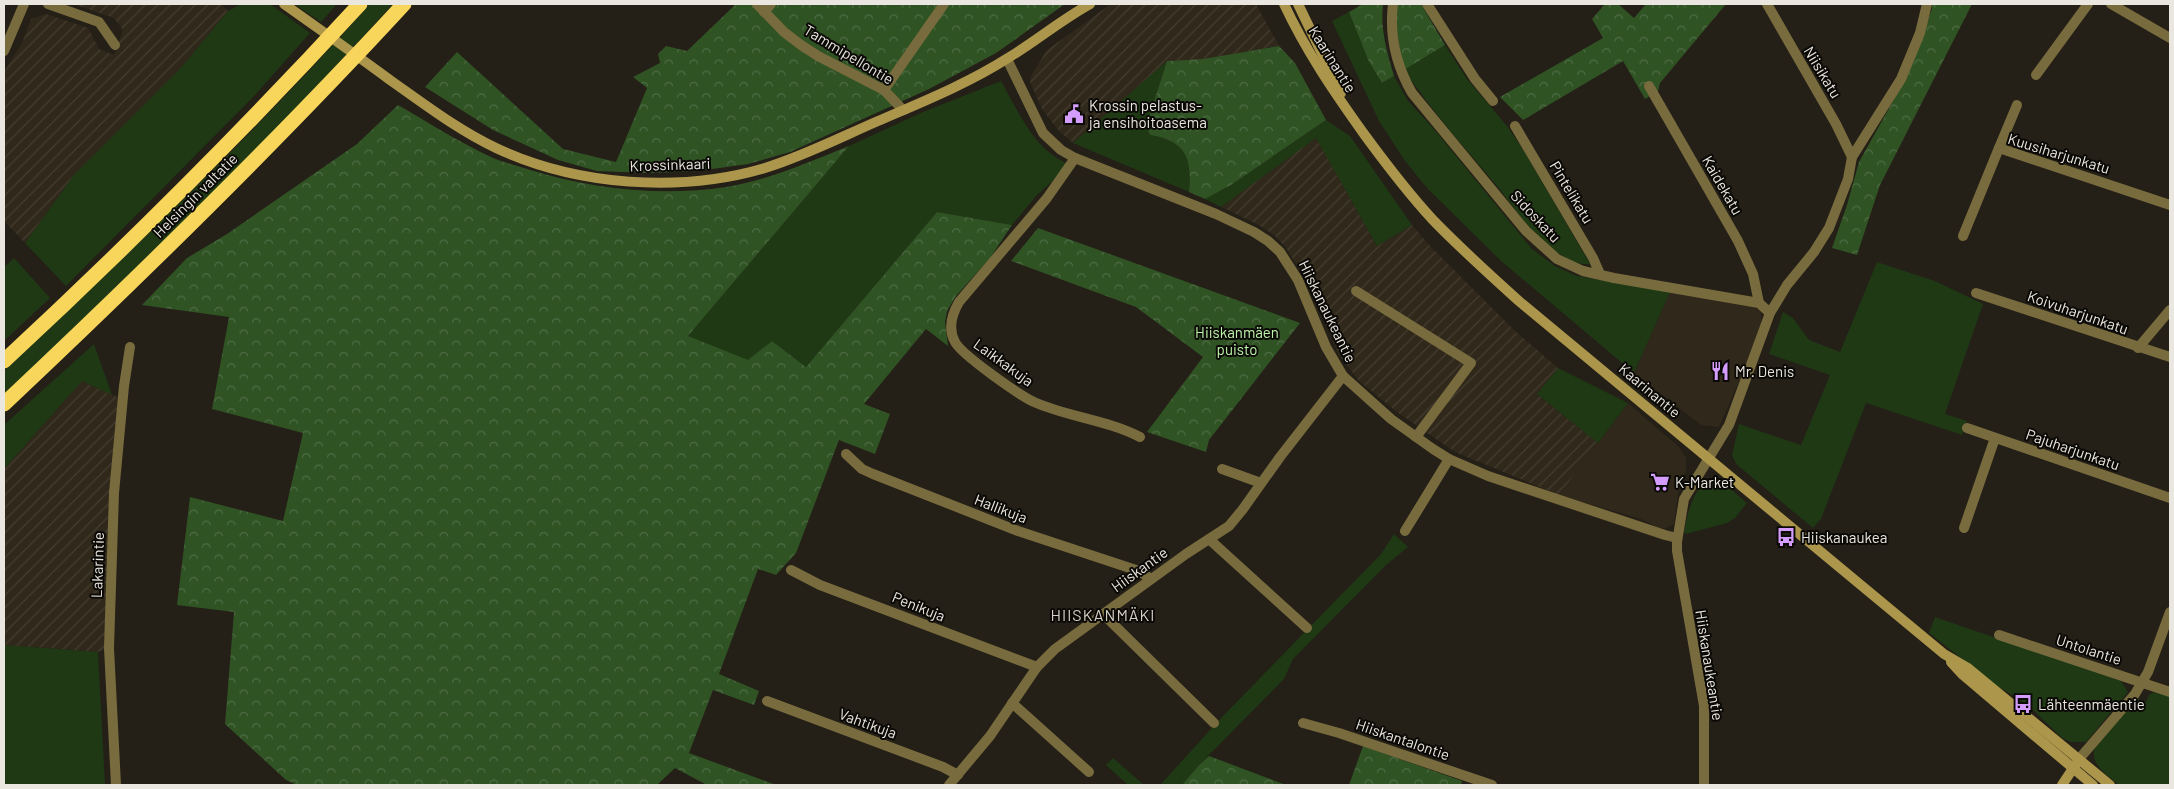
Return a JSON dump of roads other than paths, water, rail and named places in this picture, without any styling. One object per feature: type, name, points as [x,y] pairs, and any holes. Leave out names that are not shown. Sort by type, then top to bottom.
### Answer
[{"type":"highway","name":"Helsingin valtatie","points":[[4,361],[126,245],[214,157],[312,57],[360,4]]},
{"type":"highway","name":"Helsingin valtatie","points":[[4,404],[149,266],[278,137],[404,4]]},
{"type":"main road","name":"Krossinkaari","points":[[284,4],[451,122],[496,148],[547,166],[594,177],[619,180],[680,182],[738,174],[765,168],[932,98],[1007,59],[1068,16],[1090,4]]},
{"type":"main road","name":"Krossinkaari","points":[[1068,16],[1080,4]]},
{"type":"main road","name":"Kaarinantie","points":[[1284,4],[1329,85],[1359,127],[1413,198],[1466,253],[1520,302],[1944,654],[1963,675],[2092,785]]},
{"type":"main road","name":"Kaarinantie","points":[[1298,4],[1359,127]]},
{"type":"main road","name":"Kaarinantie","points":[[1944,654],[1968,668],[2110,785]]},
{"type":"main road","points":[[2062,785],[2079,759]]},
{"type":"street","points":[[4,51],[24,4]]},
{"type":"street","points":[[48,4],[99,22],[115,45]]},
{"type":"street","name":"Tammipellontie","points":[[757,4],[767,8],[784,32],[818,56],[884,90],[903,110]]},
{"type":"street","points":[[884,90],[944,4]]},
{"type":"street","name":"Sidoskatu","points":[[1392,4],[1392,32],[1398,63],[1404,78],[1422,106],[1536,241],[1569,266],[1600,274],[1759,303]]},
{"type":"street","points":[[1427,4],[1475,79],[1493,101]]},
{"type":"street","name":"Niisikatu","points":[[1767,4],[1836,124],[1852,157]]},
{"type":"street","points":[[2036,75],[2088,4]]},
{"type":"street","points":[[2111,4],[2170,38]]},
{"type":"street","points":[[1852,157],[1899,84],[1915,46],[1927,5]]},
{"type":"street","name":"Hiiskanaukeantie","points":[[1007,59],[1043,133],[1051,142],[1074,158],[1216,214],[1254,232],[1280,252],[1298,280],[1326,347],[1343,376],[1416,437],[1450,459],[1488,476],[1665,536],[1677,538],[1677,551],[1704,706],[1704,785]]},
{"type":"street","name":"Kaidekatu","points":[[1649,86],[1738,241],[1753,274],[1759,303]]},
{"type":"street","points":[[1998,148],[2017,104]]},
{"type":"street","name":"Pintelikatu","points":[[1515,126],[1593,258],[1600,274]]},
{"type":"street","name":"Kuusiharjunkatu","points":[[1963,236],[1998,148],[2170,204]]},
{"type":"street","name":"Hiiskanaukeantie","points":[[1677,551],[1678,530],[1684,499],[1729,425],[1770,313],[1787,285],[1814,252],[1829,228],[1848,179],[1852,157]]},
{"type":"street","name":"Laikkakuja","points":[[1074,158],[1047,198],[959,302],[952,315],[952,336],[963,351],[1028,399],[1120,428],[1140,437]]},
{"type":"street","points":[[1356,292],[1471,363],[1416,437]]},
{"type":"street","name":"Koivuharjunkatu","points":[[1976,293],[2170,358]]},
{"type":"street","points":[[1759,303],[1770,313]]},
{"type":"street","points":[[2138,348],[2170,310]]},
{"type":"street","name":"Lakarintie","points":[[116,785],[109,648],[114,493],[124,386],[130,347]]},
{"type":"street","name":"Hiiskantie","points":[[950,785],[980,749],[1037,667],[1055,649],[1151,579],[1221,533],[1236,518],[1343,376]]},
{"type":"street","name":"Pajuharjunkatu","points":[[1968,428],[2170,499]]},
{"type":"street","points":[[1964,528],[1994,438]]},
{"type":"street","name":"Hallikuja","points":[[846,454],[862,469],[873,474],[1018,531],[1139,571],[1151,579]]},
{"type":"street","points":[[1405,531],[1450,459]]},
{"type":"street","points":[[1222,469],[1261,483]]},
{"type":"street","points":[[1210,540],[1308,628]]},
{"type":"street","name":"Penikuja","points":[[791,570],[820,584],[1037,667]]},
{"type":"street","points":[[2079,759],[2135,694],[2148,672],[2170,612]]},
{"type":"street","points":[[1103,614],[1214,722]]},
{"type":"street","name":"Untolantie","points":[[1999,635],[2170,692]]},
{"type":"street","name":"Vahtikuja","points":[[767,701],[944,767],[958,775]]},
{"type":"street","points":[[1012,703],[1090,772]]},
{"type":"street","name":"Hiiskantalontie","points":[[1303,723],[1492,785]]},
{"type":"place","name":"Krossin pelastus- ja ensihoitoasema","points":[[1074,114]]},
{"type":"place","name":"Mr. Denis","points":[[1720,371]]},
{"type":"place","name":"K-Market","points":[[1660,482]]},
{"type":"place","name":"Hiiskanaukea","points":[[1786,537]]},
{"type":"place","name":"Lähteenmäentie","points":[[2023,704]]},
{"type":"district","name":"HIISKANMÄKI","points":[[1103,614]]},
{"type":"park label","name":"Hiiskanmäen puisto","points":[[1237,340]]}]
